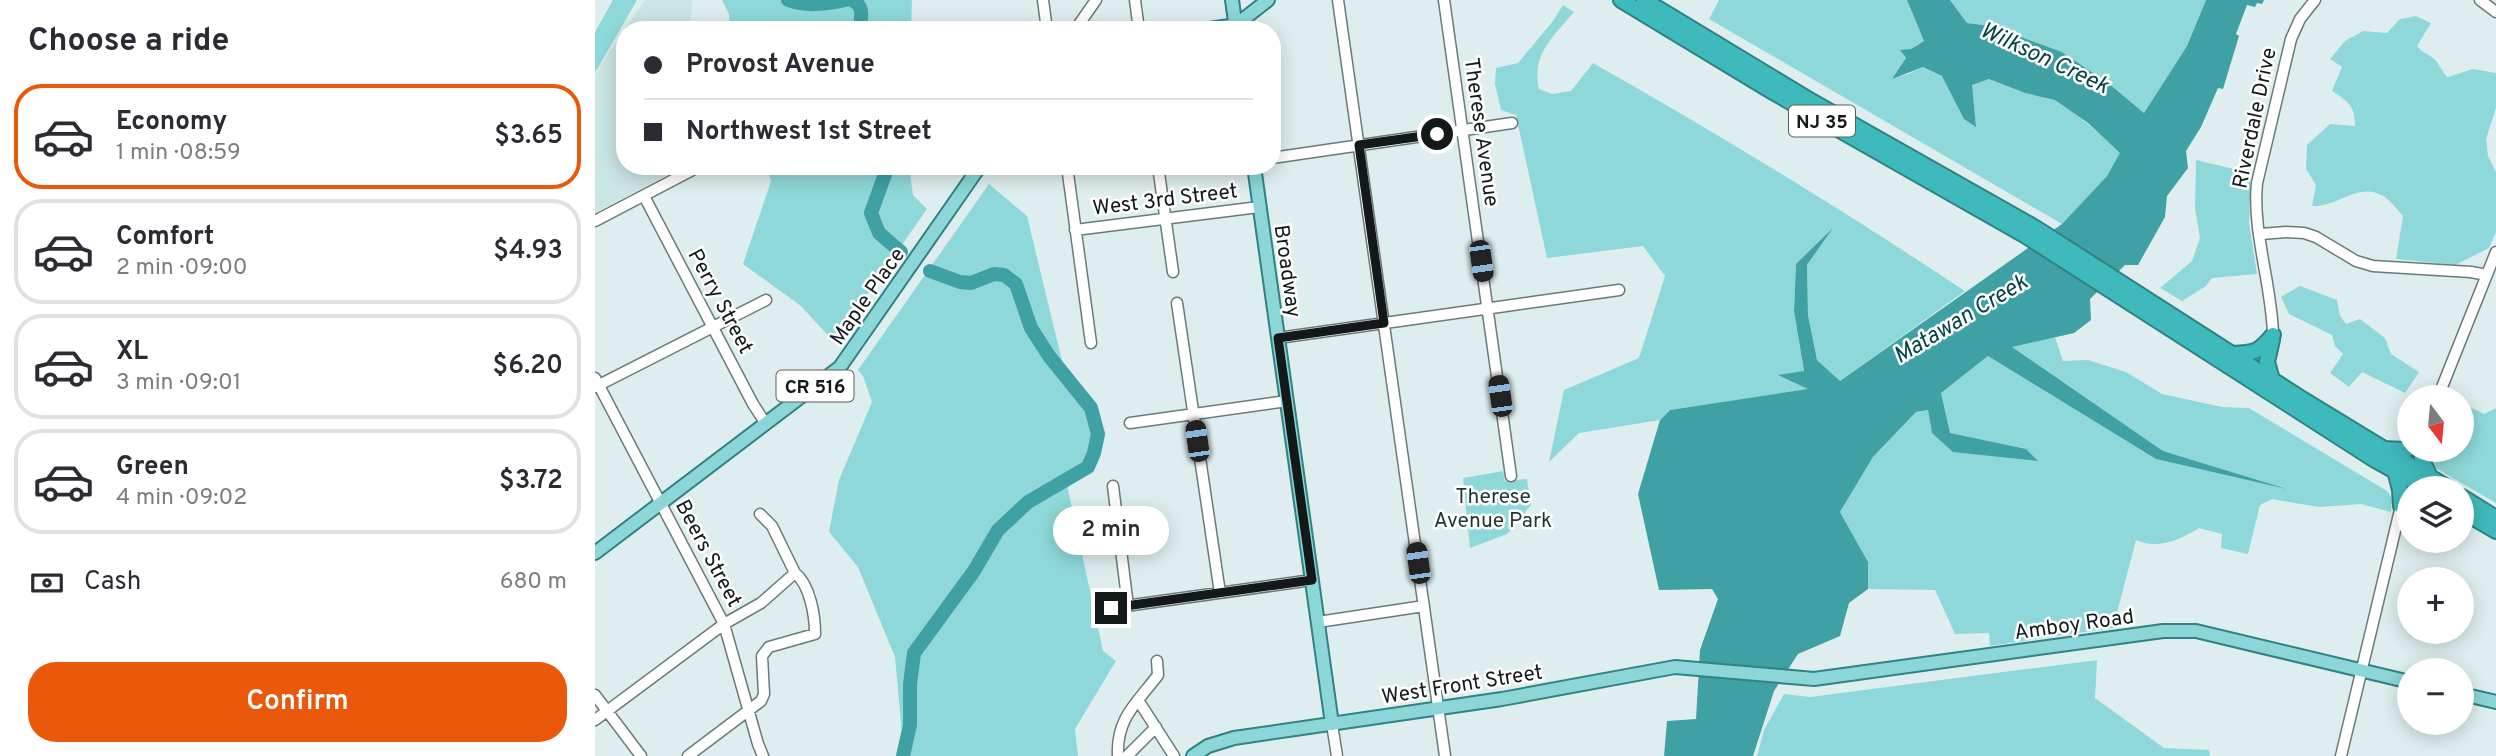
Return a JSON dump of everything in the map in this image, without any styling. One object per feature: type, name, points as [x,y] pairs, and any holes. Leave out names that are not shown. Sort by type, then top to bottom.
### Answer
[{"type":"highway","name":"NJ 35","points":[[1621,0],[1773,92],[2030,231]]},
{"type":"highway","name":"NJ 35","points":[[1644,0],[2232,354],[2382,449],[2419,476]]},
{"type":"highway","name":"NJ 35","points":[[2121,288],[2246,377],[2395,470],[2410,476]]},
{"type":"highway","points":[[2232,354],[2254,353],[2263,348],[2273,335]]},
{"type":"highway","points":[[2272,380],[2267,362],[2273,335]]},
{"type":"highway","points":[[2382,449],[2397,450]]},
{"type":"highway","points":[[2395,470],[2397,478]]},
{"type":"highway","points":[[2474,504],[2496,518]]},
{"type":"highway","points":[[2474,518],[2496,531]]},
{"type":"main road","points":[[1231,0],[1235,21]]},
{"type":"main road","points":[[1243,21],[1268,0]]},
{"type":"main road","name":"Maple Place","points":[[595,553],[844,362],[974,175]]},
{"type":"main road","name":"Broadway","points":[[1255,175],[1332,724]]},
{"type":"main road","name":"Amboy Road","points":[[1741,672],[1814,679],[2177,630],[2196,631],[2397,679]]},
{"type":"main road","name":"West Front Street","points":[[1193,756],[1208,746],[1234,738],[1439,709],[1687,666],[1741,672]]},
{"type":"main road","points":[[2474,697],[2496,702]]},
{"type":"street","points":[[1043,0],[1046,21]]},
{"type":"street","points":[[1081,21],[1096,0]]},
{"type":"street","points":[[1135,0],[1138,21]]},
{"type":"street","points":[[1338,0],[1445,756]]},
{"type":"street","name":"Therese Avenue","points":[[1444,0],[1511,477]]},
{"type":"street","name":"Riverdale Drive","points":[[2273,335],[2256,194],[2291,39],[2300,19],[2315,0]]},
{"type":"street","points":[[1281,157],[1512,122]]},
{"type":"street","points":[[595,221],[683,175]]},
{"type":"street","points":[[1067,175],[1091,343]]},
{"type":"street","points":[[1160,175],[1173,272]]},
{"type":"street","name":"Perry Street","points":[[644,195],[766,424]]},
{"type":"street","name":"West 3rd Street","points":[[1075,230],[1259,207]]},
{"type":"street","points":[[2261,234],[2304,233],[2367,265],[2487,275]]},
{"type":"street","points":[[2443,385],[2496,253]]},
{"type":"street","points":[[1278,338],[1619,290]]},
{"type":"street","points":[[596,383],[767,300]]},
{"type":"street","points":[[1177,303],[1220,593]]},
{"type":"street","name":"Beers Street","points":[[596,383],[724,624],[763,756]]},
{"type":"street","points":[[1130,423],[1287,401]]},
{"type":"street","points":[[1113,486],[1128,606]]},
{"type":"street","points":[[688,756],[763,698],[764,651],[769,647],[815,634],[815,621],[803,582],[795,573],[772,526],[760,514]]},
{"type":"street","points":[[2341,756],[2360,670],[2397,533]]},
{"type":"street","points":[[595,720],[724,624],[761,603],[795,573]]},
{"type":"street","points":[[1111,608],[1312,580]]},
{"type":"street","points":[[1318,622],[1424,606]]},
{"type":"street","points":[[1118,756],[1119,730],[1137,700],[1158,675],[1157,661]]},
{"type":"street","points":[[595,695],[641,756]]},
{"type":"street","points":[[1137,700],[1174,756]]},
{"type":"street","name":"Broadway","points":[[1332,724],[1337,756]]},
{"type":"street","points":[[1127,756],[1156,727]]},
{"type":"shaded area","points":[[645,0],[692,0],[691,21],[630,21]]},
{"type":"shaded area","points":[[616,42],[616,175],[666,175],[595,213],[595,75]]},
{"type":"green space","points":[[613,0],[637,0],[625,21],[616,21],[616,36],[595,73],[595,32]]},
{"type":"green space","points":[[722,0],[912,0],[911,21],[729,21]]},
{"type":"green space","points":[[1719,0],[1907,0],[1924,41],[1911,49],[1901,51],[1906,58],[1893,78],[1923,67],[1942,76],[1976,125],[1971,85],[1989,79],[2025,93],[2056,100],[2121,153],[2107,176],[2062,224],[1709,19]]},
{"type":"green space","points":[[1950,0],[2206,0],[2187,46],[2144,113],[2108,83],[2062,52],[1991,26],[1967,23]]},
{"type":"green space","points":[[1563,5],[1574,12],[1541,56],[1537,77],[1539,89],[1552,94],[1571,91],[1593,63],[1781,174],[1965,291],[1840,381],[1817,360],[1808,315],[1807,265],[1830,232],[1796,264],[1794,311],[1804,372],[1780,375],[1810,389],[1670,410],[1660,420],[1579,433],[1549,462],[1564,390],[1639,358],[1665,276],[1643,246],[1547,258],[1516,115],[1501,110],[1495,84],[1496,68],[1518,63]]},
{"type":"green space","points":[[2416,16],[2431,23],[2417,46],[2435,60],[2448,77],[2473,69],[2496,73],[2496,108],[2486,139],[2488,156],[2496,172],[2496,232],[2489,248],[2455,265],[2396,259],[2403,216],[2391,202],[2374,192],[2356,193],[2321,206],[2312,206],[2316,185],[2306,169],[2307,145],[2330,124],[2355,126],[2350,105],[2332,91],[2342,67],[2330,59],[2345,41],[2363,31],[2387,33],[2400,19]]},
{"type":"green space","points":[[2196,160],[2251,173],[2249,223],[2257,274],[2212,278],[2206,286],[2182,301],[2160,288],[2192,261],[2200,238],[2195,208]]},
{"type":"green space","points":[[769,175],[910,175],[913,195],[927,209],[834,342],[801,306],[743,264],[771,181]]},
{"type":"green space","points":[[989,184],[1027,216],[1064,369],[1094,401],[1102,436],[1093,466],[1067,485],[1103,651],[1116,661],[1075,729],[1078,756],[904,756],[895,657],[858,567],[829,532],[839,480],[872,402],[863,376],[858,370]]},
{"type":"green space","points":[[2300,286],[2337,300],[2340,316],[2346,324],[2360,319],[2385,338],[2391,354],[2419,372],[2410,385],[2397,385],[2397,389],[2362,372],[2349,387],[2330,373],[2343,354],[2335,346],[2332,335],[2289,314],[2281,297]]},
{"type":"green space","points":[[2055,337],[2063,361],[2088,360],[2126,372],[2162,394],[2222,407],[2249,408],[2387,491],[2392,498],[2391,512],[2361,504],[2319,507],[2272,499],[2260,505],[2248,554],[2221,548],[2222,534],[2199,528],[2160,544],[2136,540],[2113,628],[1990,646],[1989,633],[1955,634],[1935,590],[1868,589],[1868,562],[1840,512],[1873,457],[1916,412],[1928,410],[1932,433],[2026,449],[1950,434],[1941,393],[1988,356],[2156,459],[2273,485],[2163,451],[2011,347]]},
{"type":"green space","points":[[2496,408],[2496,503],[2474,490],[2474,476],[2450,476],[2434,467],[2432,462],[2475,462],[2475,410],[2484,414]]},
{"type":"green space","name":"Therese Avenue Park","points":[[1503,471],[1505,481],[1527,479],[1531,505],[1507,534],[1470,548],[1463,478]]},
{"type":"green space","points":[[2097,660],[2095,698],[2164,748],[2209,750],[2210,756],[1757,756],[1764,730],[1784,694],[1810,697]]},
{"type":"water","points":[[1907,0],[1950,0],[1967,23],[1991,26],[2062,52],[2108,83],[2144,113],[2187,46],[2206,0],[2264,0],[2255,7],[2247,5],[2236,34],[2239,36],[2223,89],[2218,88],[2201,127],[2186,151],[2188,168],[2167,196],[2165,217],[2138,265],[2125,265],[2090,299],[2091,320],[2074,333],[2012,347],[2163,451],[2287,489],[2156,459],[1988,356],[1941,393],[1950,433],[2026,449],[2038,461],[1953,452],[1932,433],[1928,410],[1916,412],[1873,457],[1840,512],[1868,562],[1868,589],[1849,603],[1840,636],[1798,654],[1774,691],[1753,756],[1664,756],[1667,721],[1696,719],[1700,650],[1718,599],[1712,589],[1659,590],[1638,494],[1660,420],[1670,410],[1808,389],[1778,375],[1804,371],[1794,311],[1796,264],[1833,228],[1807,265],[1808,315],[1817,360],[1840,381],[2062,224],[2107,176],[2120,153],[2088,123],[2055,100],[2025,93],[1989,79],[1972,85],[1976,127],[1964,119],[1942,76],[1923,67],[1892,79],[1906,58],[1900,50],[1911,49],[1924,41]]},
{"type":"waterway","points":[[788,0],[809,4],[845,0]]},
{"type":"waterway","points":[[851,0],[860,8],[861,21]]},
{"type":"waterway","points":[[885,175],[871,213],[879,233],[901,252]]},
{"type":"waterway","points":[[903,756],[910,725],[910,684],[914,653],[974,571],[998,530],[1028,502],[1088,467],[1098,434],[1091,408],[1049,356],[1031,328],[1016,284],[1004,275],[994,274],[971,283],[960,282],[930,271]]},
{"type":"route","points":[[1111,608],[1312,580],[1278,338],[1384,323],[1359,145],[1437,134]]},
{"type":"water label","name":"Wilkson Creek","points":[[2045,57]]},
{"type":"water label","name":"Matawan Creek","points":[[1960,318]]}]
